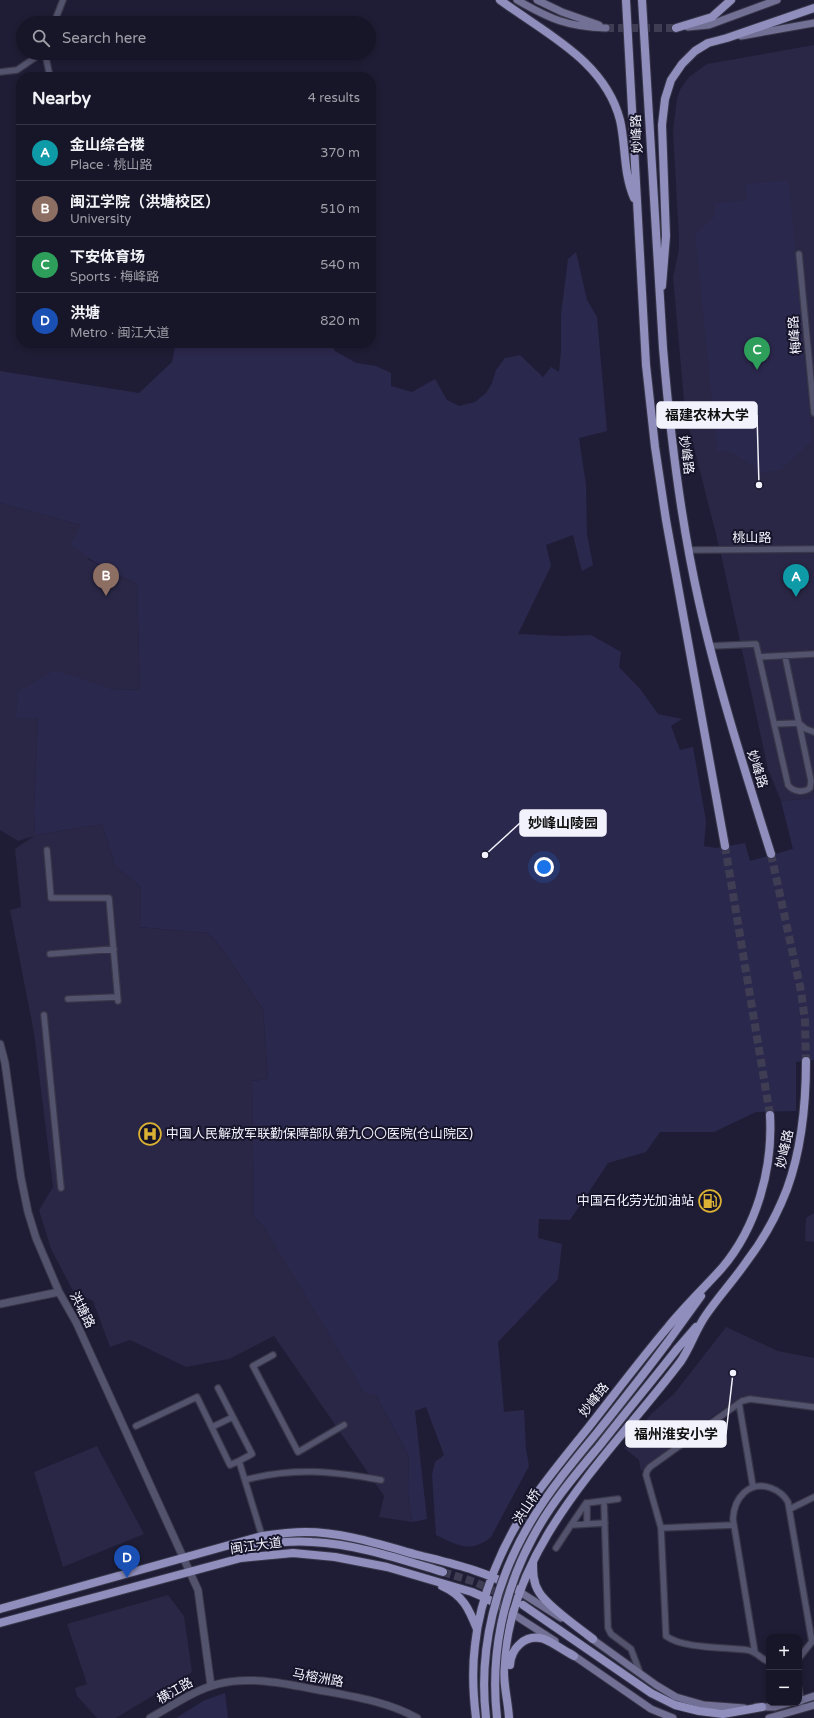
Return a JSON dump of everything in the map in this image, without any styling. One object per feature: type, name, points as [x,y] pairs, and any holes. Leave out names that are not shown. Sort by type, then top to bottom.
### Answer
[{"type":"main road","points":[[500,0],[570,49],[592,68],[603,81],[613,99],[620,122],[626,174],[629,187],[636,204]]},
{"type":"main road","points":[[518,0],[536,11],[561,22],[583,27],[606,28],[562,12],[536,0]]},
{"type":"main road","name":"妙峰路","points":[[626,0],[646,365],[655,447],[666,520],[725,846]]},
{"type":"main road","name":"妙峰路","points":[[642,0],[660,304],[671,430],[679,494],[689,550],[710,646],[737,746],[771,854]]},
{"type":"main road","points":[[676,28],[712,17],[731,0]]},
{"type":"main road","points":[[676,28],[709,25],[777,0]]},
{"type":"main road","points":[[660,304],[666,244],[662,125],[667,90],[676,72],[695,51],[708,43],[727,38],[814,8]]},
{"type":"main road","points":[[727,38],[814,23]]},
{"type":"main road","name":"妙峰路","points":[[508,1700],[505,1687],[504,1664],[513,1614],[533,1560],[550,1529],[575,1494],[682,1360],[706,1316],[756,1248],[774,1218],[787,1189],[801,1135],[805,1111],[806,1061]]},
{"type":"main road","name":"妙峰路","points":[[476,1718],[474,1660],[477,1629],[493,1576],[503,1551],[514,1529],[548,1477],[668,1326],[723,1267],[748,1226],[759,1197],[765,1176],[769,1152],[770,1115]]},
{"type":"main road","name":"洪山桥","points":[[486,1718],[484,1679],[490,1624],[501,1583],[519,1541],[560,1480],[667,1343],[723,1267]]},
{"type":"main road","points":[[497,1718],[495,1677],[502,1618],[515,1575],[527,1549],[542,1523],[579,1472],[706,1316]]},
{"type":"main road","points":[[218,1548],[262,1536],[306,1532],[355,1538],[459,1565],[493,1576],[520,1592],[593,1639],[664,1690],[683,1699],[704,1705],[725,1707],[778,1706]]},
{"type":"main road","points":[[218,1548],[278,1542],[330,1543],[367,1551],[443,1574],[367,1555],[334,1548],[313,1546],[279,1546],[241,1558]]},
{"type":"main road","name":"闽江大道","points":[[0,1609],[218,1548]]},
{"type":"main road","name":"闽江大道","points":[[0,1623],[241,1558],[285,1554],[324,1555],[386,1567],[459,1587],[486,1598],[513,1614]]},
{"type":"main road","points":[[533,1560],[534,1580],[539,1593],[593,1639]]},
{"type":"main road","points":[[419,1576],[458,1595],[466,1603],[477,1629]]},
{"type":"main road","points":[[705,1718],[674,1709],[661,1703],[522,1607],[651,1693],[675,1705],[699,1711],[723,1714],[762,1707]]},
{"type":"main road","points":[[513,1614],[558,1643],[635,1699],[651,1709],[669,1717]]},
{"type":"main road","points":[[509,1718],[508,1700],[511,1656],[520,1643],[531,1639],[544,1639],[574,1656]]},
{"type":"main road","points":[[802,1699],[814,1696]]},
{"type":"main road","points":[[772,1717],[814,1706]]},
{"type":"street","points":[[57,16],[63,0]]},
{"type":"street","points":[[0,72],[17,70],[32,60]]},
{"type":"street","points":[[46,60],[49,72]]},
{"type":"street","name":"梅峰路","points":[[799,254],[814,413]]},
{"type":"street","name":"桃山路","points":[[689,550],[814,549]]},
{"type":"street","points":[[710,646],[756,644],[788,785],[790,788],[798,791],[808,790],[811,785],[786,656]]},
{"type":"street","points":[[759,657],[814,654]]},
{"type":"street","points":[[774,724],[799,723],[806,729],[814,732]]},
{"type":"street","points":[[47,850],[51,898],[109,898],[118,999],[68,999]]},
{"type":"street","points":[[50,954],[114,949]]},
{"type":"street","points":[[44,1015],[61,1188]]},
{"type":"street","name":"洪塘路","points":[[0,1044],[5,1063],[25,1201],[36,1238],[59,1292],[76,1322],[198,1590],[211,1686]]},
{"type":"street","points":[[0,1304],[59,1292]]},
{"type":"street","points":[[273,1356],[253,1366],[298,1452],[344,1425]]},
{"type":"street","points":[[136,1426],[197,1397],[230,1464],[239,1461],[252,1454],[218,1388]]},
{"type":"street","points":[[766,1660],[747,1650],[695,1645],[672,1640],[666,1636],[660,1528],[646,1478],[646,1471],[739,1403],[750,1399],[814,1407]]},
{"type":"street","points":[[739,1403],[752,1487]]},
{"type":"street","points":[[212,1427],[233,1417]]},
{"type":"street","points":[[239,1461],[262,1536]]},
{"type":"street","points":[[245,1480],[278,1472],[304,1470],[346,1474],[381,1480]]},
{"type":"street","points":[[755,1653],[733,1525],[733,1512],[741,1494],[752,1487],[767,1487],[785,1497],[790,1510],[813,1640],[802,1654]]},
{"type":"street","points":[[790,1510],[814,1497]]},
{"type":"street","points":[[556,1548],[587,1503],[618,1499]]},
{"type":"street","points":[[604,1501],[608,1628],[611,1634],[631,1649],[640,1673]]},
{"type":"street","points":[[587,1503],[588,1524]]},
{"type":"street","points":[[571,1525],[605,1523]]},
{"type":"street","points":[[660,1528],[733,1525]]},
{"type":"street","name":"马榕洲路","points":[[211,1686],[241,1681],[299,1686],[384,1704],[417,1718]]},
{"type":"street","name":"横江路","points":[[150,1718],[184,1698],[211,1686]]},
{"type":"street","points":[[784,1714],[785,1706]]},
{"type":"shaded area","points":[[814,45],[814,798],[781,801],[768,769],[720,550],[685,412],[673,277],[679,249],[679,238],[673,131],[677,98],[681,88],[689,77],[707,64]]},
{"type":"shaded area","points":[[789,180],[812,441],[781,470],[756,474],[752,464],[727,451],[717,452],[695,233],[715,216],[714,203],[747,200],[745,184]]},
{"type":"shaded area","points":[[576,252],[587,300],[597,317],[607,431],[579,438],[586,485],[587,535],[593,565],[582,571],[573,535],[546,545],[551,566],[518,634],[561,636],[591,635],[621,652],[619,667],[641,690],[658,714],[682,719],[671,726],[680,750],[693,747],[706,821],[704,846],[716,848],[745,843],[750,861],[793,849],[781,801],[814,798],[814,1060],[796,1062],[796,1111],[756,1112],[714,1132],[660,1132],[646,1152],[608,1163],[570,1220],[539,1219],[538,1238],[562,1244],[558,1279],[498,1342],[504,1412],[524,1410],[526,1449],[529,1466],[491,1537],[477,1545],[464,1546],[457,1545],[436,1535],[432,1475],[435,1462],[444,1455],[426,1407],[415,1411],[427,1519],[412,1522],[408,1492],[409,1456],[376,1395],[365,1393],[264,1227],[254,1216],[252,1081],[268,1079],[263,1009],[217,942],[208,933],[140,927],[141,887],[115,866],[102,824],[35,835],[34,810],[38,718],[16,719],[18,692],[55,670],[113,689],[140,690],[137,584],[102,567],[71,545],[81,525],[0,503],[0,371],[139,393],[172,362],[175,348],[333,348],[335,351],[356,363],[376,366],[391,373],[391,386],[412,392],[435,379],[447,400],[459,406],[475,402],[486,393],[492,383],[496,370],[505,358],[520,355],[543,377],[551,367],[559,372],[561,350],[561,314],[568,259]]},
{"type":"shaded area","name":"中国人民解放军联勤保障部队第九〇〇医院(仓山院区)","points":[[0,503],[81,525],[88,559],[110,572],[137,584],[140,690],[114,689],[92,683],[38,718],[34,810],[35,835],[102,824],[115,866],[141,887],[140,927],[208,933],[217,942],[263,1009],[268,1079],[252,1081],[254,1216],[264,1227],[376,1395],[409,1456],[408,1492],[412,1522],[379,1517],[384,1496],[274,1336],[229,1359],[186,1367],[130,1340],[110,1347],[93,1301],[73,1291],[51,1249],[39,1210],[53,1187],[34,1033],[10,910],[21,907],[15,849],[34,836],[18,841],[0,830]]},
{"type":"shaded area","points":[[814,1213],[814,1242],[805,1241],[806,1218]]},
{"type":"shaded area","points":[[726,1327],[778,1351],[814,1358],[814,1404],[743,1396],[693,1430],[641,1471],[639,1460],[624,1448],[652,1413],[674,1394]]},
{"type":"shaded area","points":[[97,1446],[144,1534],[63,1567],[34,1472]]},
{"type":"shaded area","points":[[168,1595],[184,1616],[192,1672],[116,1718],[97,1718],[77,1696],[75,1688],[87,1684],[67,1624]]},
{"type":"shaded area","points":[[225,1693],[228,1718],[176,1718],[205,1700]]},
{"type":"tunnel","points":[[606,28],[676,28]]},
{"type":"tunnel","points":[[725,846],[770,1115]]},
{"type":"tunnel","points":[[771,854],[801,991],[805,1021],[806,1061]]},
{"type":"tunnel","points":[[443,1572],[475,1582],[523,1605]]},
{"type":"place","name":"下安体育场","points":[[757,370]]},
{"type":"place","name":"福建农林大学","points":[[759,485]]},
{"type":"place","name":"闽江学院（洪塘校区）","points":[[106,596]]},
{"type":"place","name":"金山综合楼","points":[[796,597]]},
{"type":"place","name":"妙峰山陵园","points":[[485,855]]},
{"type":"place","name":"中国人民解放军联勤保障部队第九〇〇医院(仓山院区)","points":[[150,1134]]},
{"type":"place","name":"中国石化劳光加油站","points":[[710,1201]]},
{"type":"place","name":"福州淮安小学","points":[[733,1373]]},
{"type":"place","name":"洪塘","points":[[127,1578]]}]
